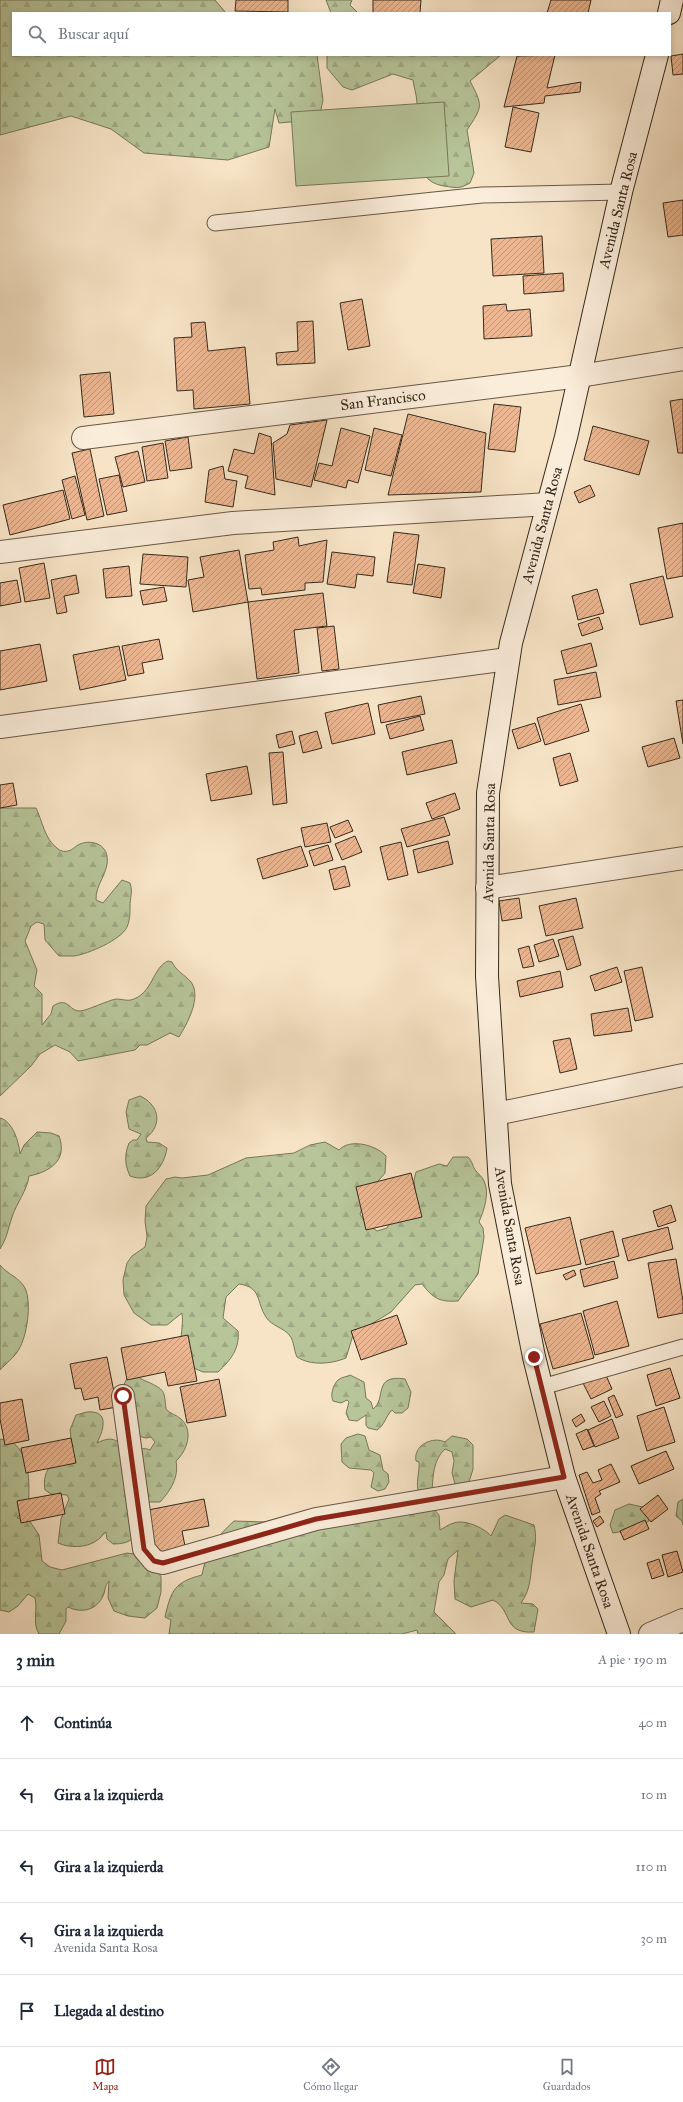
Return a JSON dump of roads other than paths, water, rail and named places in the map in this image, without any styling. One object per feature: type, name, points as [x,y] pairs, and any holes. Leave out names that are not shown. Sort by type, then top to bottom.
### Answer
[{"type":"street","points":[[668,12],[672,0]]},
{"type":"street","name":"Avenida Santa Rosa","points":[[619,1634],[564,1477],[534,1357],[500,1184],[487,976],[488,793],[511,643],[580,376],[621,192],[658,56]]},
{"type":"street","name":"San Francisco","points":[[83,438],[580,376],[683,359]]},
{"type":"street","points":[[0,552],[233,523],[548,504]]},
{"type":"street","points":[[0,727],[508,659]]},
{"type":"street","points":[[487,888],[683,858]]},
{"type":"street","points":[[496,1114],[683,1075]]},
{"type":"street","points":[[123,1396],[144,1549],[154,1561],[163,1563],[316,1519],[564,1477]]},
{"type":"street","points":[[650,1634],[683,1620]]},
{"type":"lane","points":[[215,223],[482,196],[621,192]]},
{"type":"lane","points":[[542,1387],[683,1347]]}]
